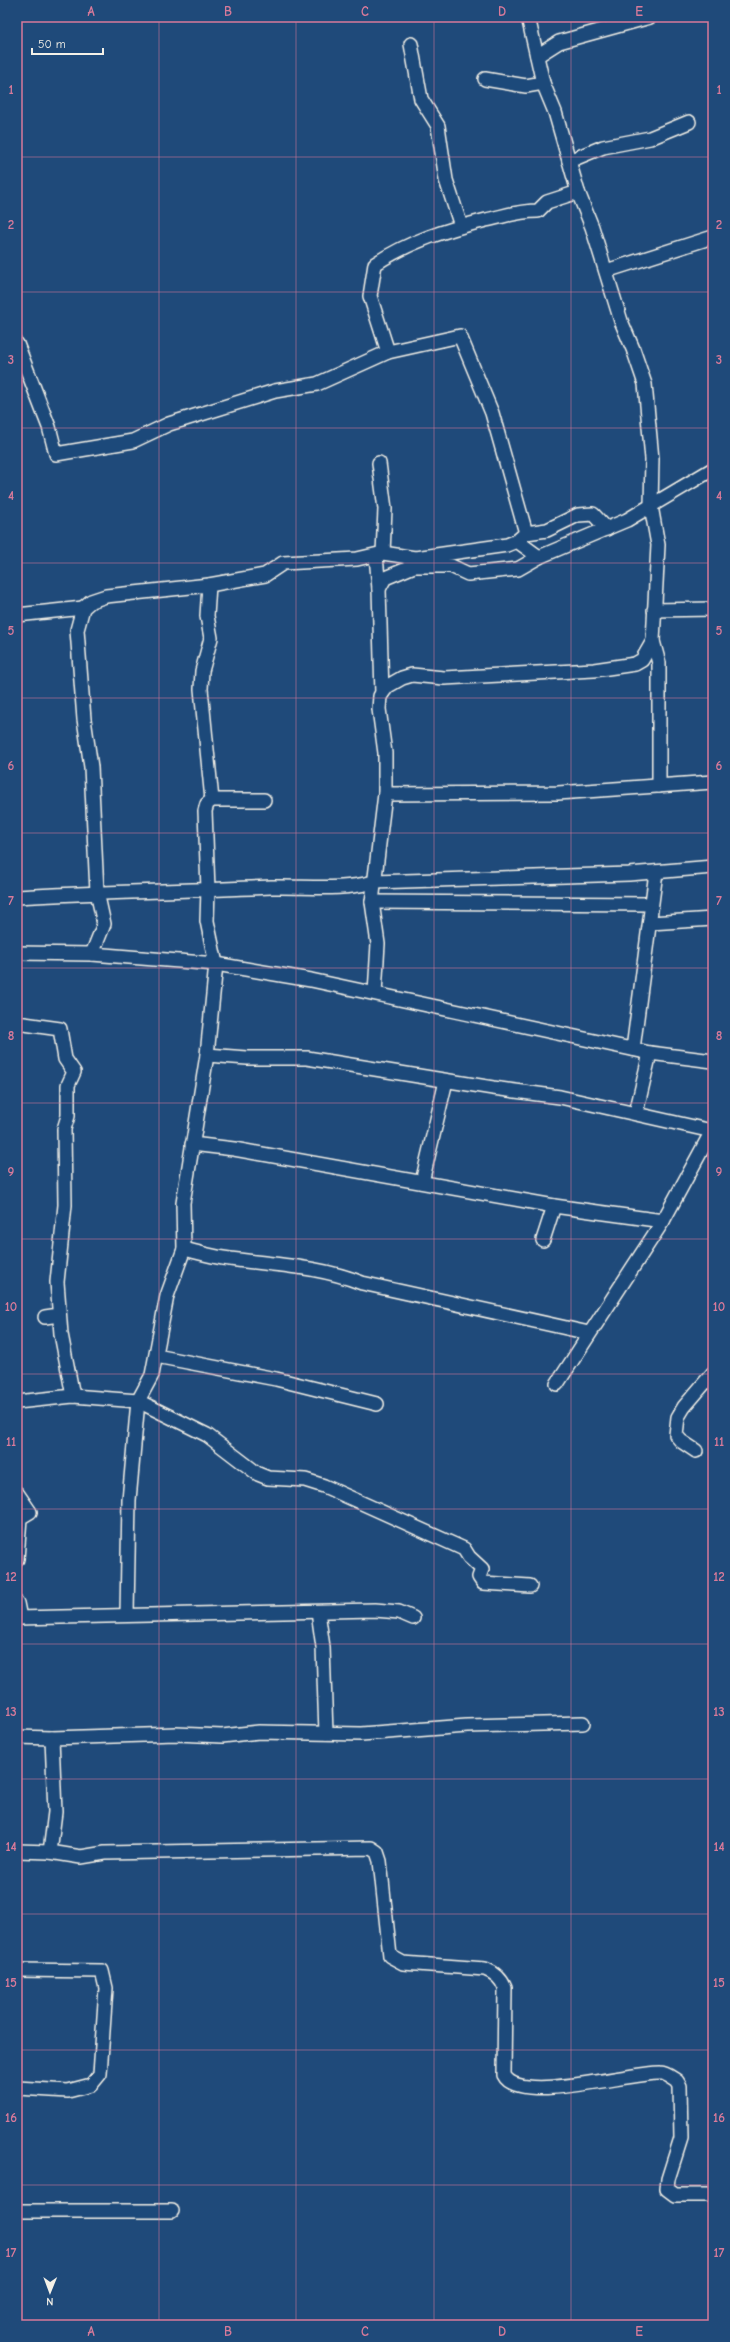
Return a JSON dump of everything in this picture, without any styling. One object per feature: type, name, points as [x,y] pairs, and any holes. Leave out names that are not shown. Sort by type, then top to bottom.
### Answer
[{"type":"street","points":[[528,17],[543,83],[556,112],[578,192],[606,271],[621,321],[633,349],[645,384],[652,460],[651,506],[658,545],[653,640],[659,663],[659,786]]},
{"type":"street","points":[[537,56],[559,42],[650,17]]},
{"type":"street","points":[[411,44],[421,99],[438,126],[446,180],[461,226]]},
{"type":"street","points":[[485,79],[506,84],[526,86],[543,83]]},
{"type":"street","points":[[569,161],[603,147],[650,138],[689,122]]},
{"type":"street","points":[[388,352],[370,296],[375,264],[398,249],[437,233],[518,211],[538,211],[546,202],[578,192]]},
{"type":"street","points":[[606,271],[713,237]]},
{"type":"street","points":[[17,344],[49,428],[56,454],[133,441],[169,424],[275,391],[317,384],[388,352],[460,336],[492,413],[521,537],[539,557]]},
{"type":"street","points":[[375,993],[378,944],[372,902],[385,794],[385,753],[379,709],[382,694],[379,589],[380,554],[385,508],[378,463]]},
{"type":"street","points":[[379,589],[385,578],[414,566],[451,566],[468,574],[518,569],[539,557],[607,529],[651,506],[713,469]]},
{"type":"street","points":[[17,615],[82,608],[91,601],[106,596],[209,585],[265,575],[283,563],[380,554],[415,558],[507,545],[521,537],[547,530],[578,515],[593,514],[607,529]]},
{"type":"street","points":[[209,585],[207,616],[211,638],[202,670],[201,689],[212,800]]},
{"type":"street","points":[[82,608],[77,630],[84,719],[90,767],[97,892],[104,924],[92,954]]},
{"type":"street","points":[[654,610],[713,609]]},
{"type":"street","points":[[382,694],[388,686],[402,678],[412,675],[444,678],[594,670],[635,664],[642,660],[653,640]]},
{"type":"street","points":[[385,794],[558,793],[713,782]]},
{"type":"street","points":[[127,1614],[129,1500],[138,1401],[152,1375],[167,1296],[184,1249],[183,1203],[207,1055],[216,964],[207,921],[207,804],[212,800],[264,800]]},
{"type":"street","points":[[17,897],[97,892],[314,888],[360,886],[374,882],[656,872],[713,867]]},
{"type":"street","points":[[633,1049],[656,872]]},
{"type":"street","points":[[372,902],[651,904]]},
{"type":"street","points":[[650,923],[713,919]]},
{"type":"street","points":[[17,953],[92,954],[216,964],[375,993],[650,1053],[713,1061]]},
{"type":"street","points":[[17,1023],[60,1029],[65,1059],[74,1072],[68,1085],[68,1116],[64,1129],[65,1205],[57,1282],[59,1315],[73,1396]]},
{"type":"street","points":[[636,1113],[650,1053]]},
{"type":"street","points":[[207,1055],[247,1058],[307,1058],[446,1081],[560,1097],[713,1131],[663,1221],[557,1384]]},
{"type":"street","points":[[422,1182],[446,1081]]},
{"type":"street","points":[[192,1144],[234,1149],[554,1206],[663,1221]]},
{"type":"street","points":[[543,1240],[554,1206]]},
{"type":"street","points":[[184,1249],[224,1258],[288,1265],[341,1274],[362,1283],[589,1333]]},
{"type":"street","points":[[45,1317],[59,1315]]},
{"type":"street","points":[[156,1356],[276,1379],[376,1404]]},
{"type":"street","points":[[696,1451],[681,1441],[676,1435],[678,1417],[713,1373]]},
{"type":"street","points":[[17,1402],[73,1396],[138,1401],[207,1436],[258,1474],[268,1478],[305,1480],[324,1486],[464,1549],[469,1557],[481,1567],[482,1570],[479,1577],[483,1583],[530,1586]]},
{"type":"street","points":[[17,1493],[30,1512],[20,1518],[17,1559]]},
{"type":"street","points":[[17,1603],[18,1618],[127,1614],[375,1610],[399,1612],[413,1618]]},
{"type":"street","points":[[318,1612],[324,1646],[326,1733]]},
{"type":"street","points":[[17,1737],[52,1738],[176,1734],[222,1736],[259,1732],[361,1734],[467,1726],[583,1723]]},
{"type":"street","points":[[50,1852],[55,1812],[52,1738]]},
{"type":"street","points":[[17,1851],[50,1852],[81,1857],[105,1853],[371,1848],[377,1852],[380,1861],[390,1956],[403,1963],[485,1969],[495,1973],[502,1981],[505,1988],[504,2075],[507,2081],[513,2085],[541,2087],[586,2085],[632,2075],[663,2073],[677,2081],[680,2086],[681,2138],[668,2178],[667,2189],[675,2195],[713,2195]]},
{"type":"street","points":[[17,1970],[102,1971],[106,1988],[100,2074],[91,2085],[68,2091],[17,2088]]},
{"type":"street","points":[[17,2211],[172,2212]]}]
